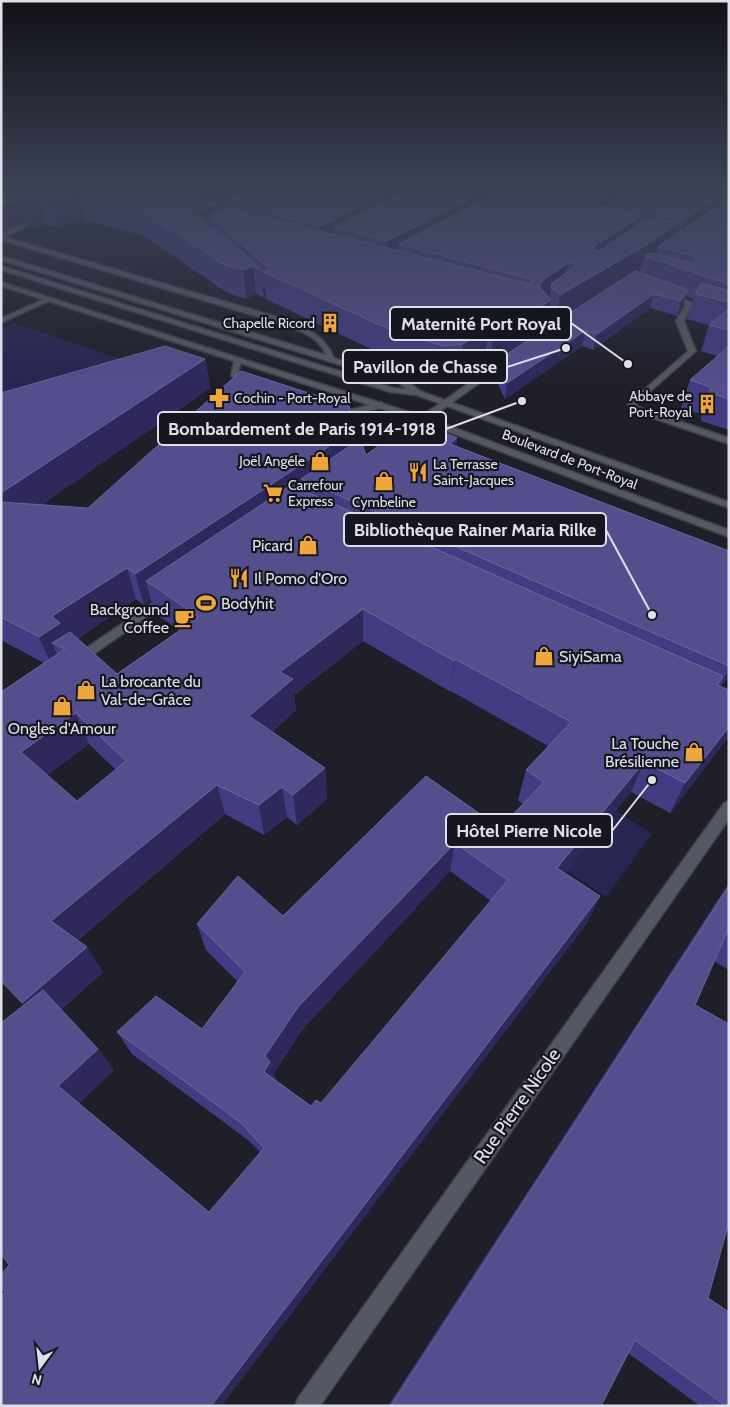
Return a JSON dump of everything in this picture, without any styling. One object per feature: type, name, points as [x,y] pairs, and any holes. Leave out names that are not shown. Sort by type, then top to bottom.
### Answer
[{"type":"main road","points":[[51,253],[282,321],[313,334],[328,346],[331,359]]},
{"type":"main road","name":"Boulevard de Port-Royal","points":[[1,258],[402,381],[416,393]]},
{"type":"main road","name":"Boulevard de Port-Royal","points":[[1,268],[393,390],[416,393],[729,505]]},
{"type":"main road","name":"Boulevard de Port-Royal","points":[[1,284],[422,418],[729,534]]},
{"type":"main road","points":[[663,292],[694,304],[680,321],[692,351],[632,404],[635,410],[729,441]]},
{"type":"main road","points":[[1,321],[48,299]]},
{"type":"main road","points":[[380,449],[422,418],[517,354]]},
{"type":"main road","points":[[238,359],[234,374],[260,383]]},
{"type":"main road","points":[[332,407],[350,413],[381,405]]},
{"type":"main road","points":[[66,668],[180,589]]},
{"type":"main road","name":"Rue Pierre Nicole","points":[[306,1406],[729,807]]},
{"type":"shaded area","points":[[14,323],[163,373],[1,411],[1,329]]},
{"type":"shaded area","points":[[616,811],[652,834],[606,897],[567,871]]},
{"type":"building","points":[[205,253],[242,253],[261,269],[253,266],[243,270],[223,264]]},
{"type":"building","points":[[252,253],[406,253],[530,284],[532,282],[530,279],[431,253],[633,253],[560,295],[551,287],[552,283],[576,266],[568,263],[544,279],[539,286],[551,300],[493,338],[488,329],[463,344],[444,346],[395,332],[264,272],[268,270],[268,267]]},
{"type":"building","points":[[650,253],[692,263],[696,260],[694,256],[681,253],[729,253],[729,284],[645,256]]},
{"type":"building","points":[[635,271],[688,290],[681,301],[654,294],[597,334],[585,331],[507,383],[496,361]]},
{"type":"building","points":[[701,283],[729,291],[729,302],[695,294]]},
{"type":"building","points":[[729,309],[729,330],[709,325]]},
{"type":"building","points":[[165,346],[205,359],[1,493],[1,393]]},
{"type":"building","points":[[729,346],[729,399],[711,393],[710,387],[690,380]]},
{"type":"building","points":[[241,371],[349,406],[357,428],[135,574],[127,568],[52,616],[60,623],[39,637],[1,617],[1,502],[88,508]]},
{"type":"building","points":[[425,426],[457,438],[450,444],[729,551],[729,666],[301,479],[360,439],[366,455],[396,433],[418,432]]},
{"type":"building","points":[[291,485],[723,676],[717,685],[729,690],[729,727],[685,783],[644,762],[557,868],[600,896],[211,1406],[1,1406],[1,1296],[5,1292],[1,1288],[1,1275],[9,1265],[1,1254],[1,1023],[43,990],[98,1049],[58,1086],[209,1212],[264,1148],[240,1122],[117,1032],[156,996],[202,1029],[245,972],[197,924],[238,876],[283,916],[426,776],[500,828],[544,782],[526,770],[571,722],[455,659],[454,661],[363,609],[280,672],[293,679],[249,716],[325,768],[293,795],[282,787],[259,805],[217,785],[51,921],[87,947],[22,1003],[1,981],[1,692],[65,649],[52,643],[70,632],[117,674],[199,617],[146,581]],"holes":[[[76,713],[126,761],[77,801],[21,752]],[[455,843],[508,880],[321,1103],[316,1100],[311,1106],[264,1072],[270,1062],[265,1056],[298,1007]]]},
{"type":"building","points":[[729,886],[729,931],[695,1005],[729,1024],[729,1222],[708,1298],[729,1312],[729,1406],[726,1406],[635,1340],[601,1406],[391,1406]]},
{"type":"place","name":"Chapelle Ricord","points":[[330,323]]},
{"type":"place","name":"Pavillon de Chasse","points":[[566,348]]},
{"type":"place","name":"Maternité Port Royal","points":[[628,364]]},
{"type":"place","name":"Cochin - Port-Royal","points":[[219,398]]},
{"type":"place","name":"Bombardement de Paris 1914-1918","points":[[522,401]]},
{"type":"place","name":"Abbaye de Port-Royal","points":[[707,404]]},
{"type":"place","name":"Joël Angéle","points":[[320,461]]},
{"type":"place","name":"La Terrasse Saint-Jacques","points":[[418,472]]},
{"type":"place","name":"Cymbeline","points":[[384,481]]},
{"type":"place","name":"Carrefour Express","points":[[273,493]]},
{"type":"place","name":"Picard","points":[[308,545]]},
{"type":"place","name":"Il Pomo d'Oro","points":[[239,578]]},
{"type":"place","name":"Bodyhit","points":[[206,603]]},
{"type":"place","name":"Bibliothèque Rainer Maria Rilke","points":[[652,615]]},
{"type":"place","name":"Background Coffee","points":[[184,618]]},
{"type":"place","name":"SiyiSama","points":[[544,656]]},
{"type":"place","name":"La brocante du Val-de-Grâce","points":[[86,690]]},
{"type":"place","name":"Ongles d'Amour","points":[[62,706]]},
{"type":"place","name":"La Touche Brésilienne","points":[[694,752]]},
{"type":"place","name":"Hôtel Pierre Nicole","points":[[652,780]]}]
